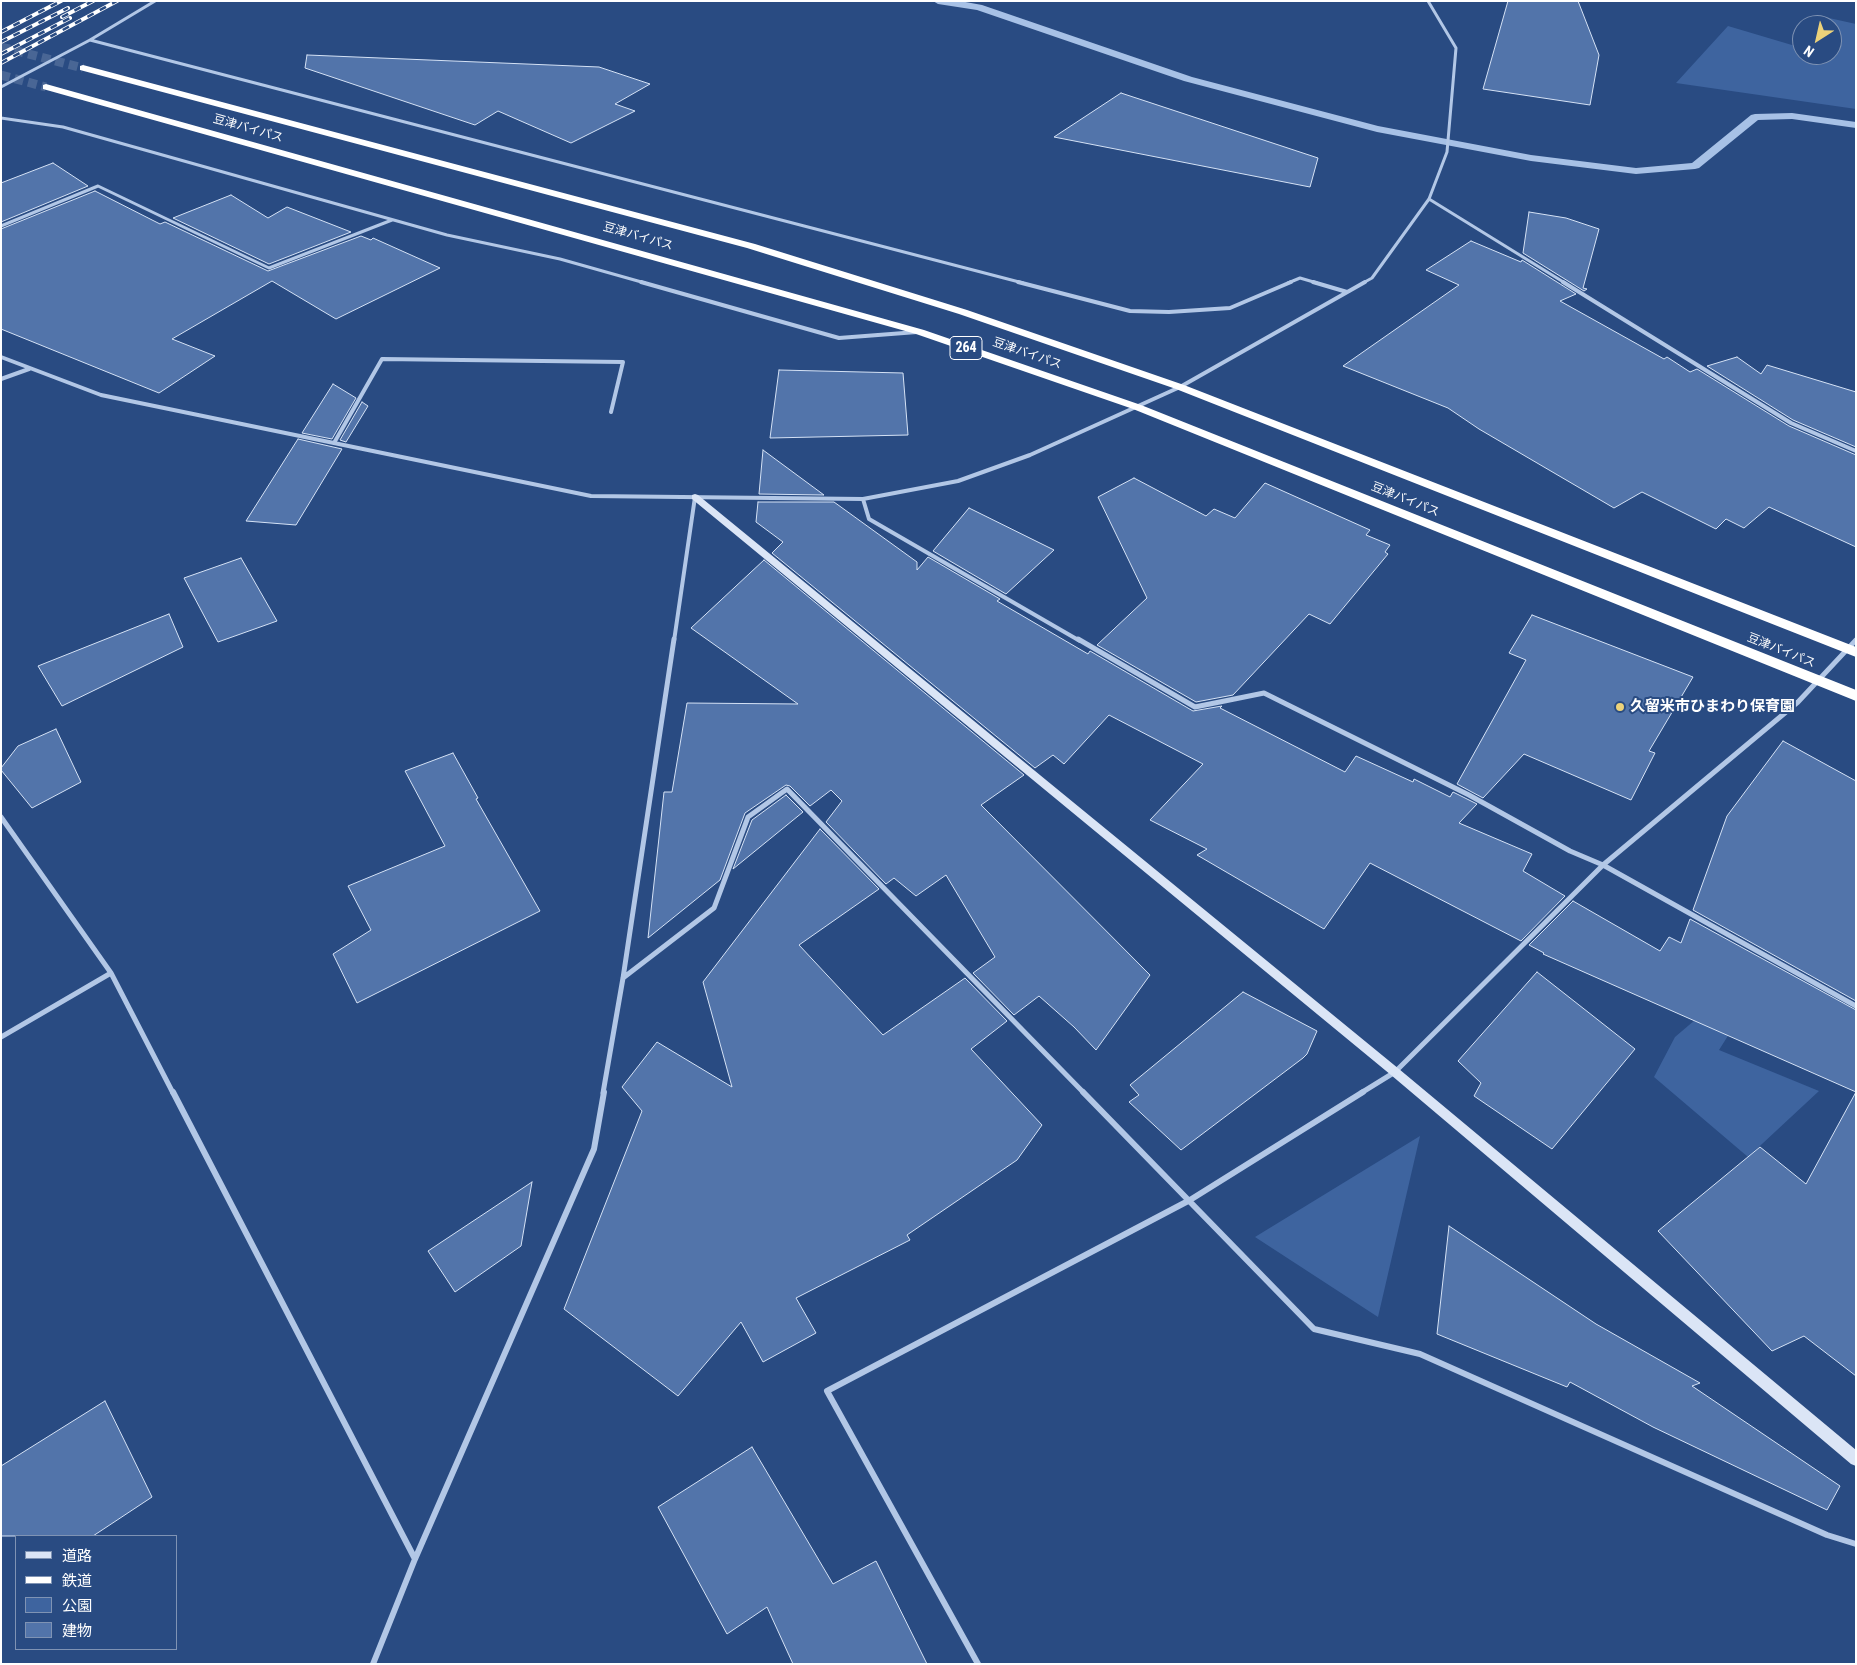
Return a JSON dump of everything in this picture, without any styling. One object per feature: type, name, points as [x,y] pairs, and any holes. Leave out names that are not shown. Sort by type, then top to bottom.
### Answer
[{"type":"highway","name":"豆津バイパス","points":[[83,68],[751,246],[963,312],[1180,387],[1853,647]]},
{"type":"highway","name":"豆津バイパス","points":[[46,86],[920,332],[1136,407],[1856,696]]},
{"type":"street","points":[[1,87],[90,40],[155,1]]},
{"type":"street","points":[[1,357],[101,395],[591,496],[863,499],[958,481],[1030,455],[1180,387],[1372,278],[1429,199],[1447,152],[1456,48],[1428,1]]},
{"type":"street","points":[[90,40],[1130,310],[1169,312],[1230,308],[1300,278],[1347,292]]},
{"type":"street","points":[[1,118],[63,127],[447,235],[560,259],[839,338],[920,332]]},
{"type":"street","points":[[1,226],[98,186],[269,268],[392,220]]},
{"type":"street","points":[[1429,199],[1791,423],[1856,451]]},
{"type":"street","points":[[334,443],[382,358],[623,362],[611,412]]},
{"type":"street","points":[[1,379],[29,369]]},
{"type":"street","points":[[373,1664],[415,1559],[594,1149],[623,978],[695,497]]},
{"type":"street","points":[[695,497],[1395,1072],[1856,1459]]},
{"type":"street","points":[[863,499],[869,519],[1195,707],[1264,693],[1469,796],[1570,852],[1603,865],[1856,1006]]},
{"type":"street","points":[[978,1664],[827,1391],[1190,1200],[1395,1072],[1603,865],[1798,702],[1853,647]]},
{"type":"street","points":[[623,978],[714,908],[748,817],[787,790],[1190,1200],[1314,1329],[1420,1354],[1827,1535],[1856,1544]]},
{"type":"street","points":[[1,817],[111,973],[415,1559]]},
{"type":"street","points":[[1,1037],[111,973]]},
{"type":"green space","points":[[1842,21],[1856,24],[1856,109],[1676,83],[1728,26],[1792,45],[1792,65],[1842,65]]},
{"type":"green space","points":[[1722,997],[1743,1012],[1719,1050],[1819,1091],[1748,1157],[1654,1077],[1675,1037]]},
{"type":"green space","points":[[1420,1136],[1378,1317],[1255,1237]]},
{"type":"building","points":[[1508,1],[1578,1],[1599,55],[1590,105],[1483,89]]},
{"type":"building","points":[[307,55],[599,67],[650,84],[615,104],[635,111],[571,143],[498,111],[475,125],[305,68]]},
{"type":"building","points":[[1121,93],[1318,158],[1310,187],[1054,137]]},
{"type":"building","points":[[53,163],[88,186],[1,222],[1,183]]},
{"type":"building","points":[[95,191],[160,224],[165,222],[268,271],[361,236],[371,240],[373,238],[440,268],[336,319],[272,281],[172,339],[215,356],[159,393],[1,329],[1,229]]},
{"type":"building","points":[[231,195],[268,218],[287,207],[351,232],[269,264],[173,218]]},
{"type":"building","points":[[1529,212],[1566,218],[1599,229],[1583,288],[1587,289],[1584,291],[1523,253]]},
{"type":"building","points":[[1471,241],[1521,262],[1522,260],[1576,294],[1560,301],[1664,359],[1667,357],[1690,372],[1697,369],[1789,426],[1856,455],[1856,547],[1769,507],[1744,528],[1726,519],[1716,529],[1642,492],[1614,508],[1479,429],[1448,408],[1343,366],[1459,285],[1426,270]]},
{"type":"building","points":[[1737,357],[1761,374],[1767,365],[1856,392],[1856,447],[1793,420],[1707,366]]},
{"type":"building","points":[[779,370],[903,373],[908,435],[770,438]]},
{"type":"building","points":[[333,384],[356,398],[332,439],[302,433]]},
{"type":"building","points":[[362,402],[368,406],[346,442],[340,440]]},
{"type":"building","points":[[298,439],[342,449],[296,525],[246,521]]},
{"type":"building","points":[[763,450],[824,495],[759,494]]},
{"type":"building","points":[[1134,478],[1206,516],[1214,509],[1235,518],[1265,483],[1370,530],[1366,535],[1390,545],[1385,552],[1388,554],[1330,624],[1309,614],[1233,695],[1196,702],[1097,645],[1147,598],[1098,497]]},
{"type":"building","points":[[758,502],[834,502],[917,562],[917,570],[928,557],[1000,599],[997,601],[1088,654],[1090,651],[1193,711],[1222,706],[1220,708],[1345,772],[1356,756],[1413,782],[1414,779],[1450,797],[1453,792],[1477,804],[1459,823],[1532,854],[1523,871],[1565,896],[1521,941],[1370,863],[1324,929],[1197,855],[1207,849],[1150,820],[1203,764],[1109,715],[1064,764],[1053,755],[1035,768],[772,553],[783,542],[756,522]]},
{"type":"building","points":[[969,508],[1054,550],[1006,594],[933,551]]},
{"type":"building","points":[[241,558],[277,621],[218,642],[184,578]]},
{"type":"building","points":[[764,560],[1024,775],[981,805],[1150,975],[1096,1050],[1074,1027],[1039,996],[1014,1015],[973,973],[995,957],[946,875],[916,896],[894,878],[886,884],[826,822],[842,801],[831,790],[810,806],[790,786],[786,785],[745,813],[720,880],[648,938],[664,792],[672,792],[687,703],[798,704],[691,628]]},
{"type":"building","points":[[169,614],[183,647],[62,706],[38,666]]},
{"type":"building","points":[[1532,615],[1693,677],[1649,751],[1655,753],[1631,800],[1524,754],[1483,798],[1457,784],[1526,660],[1509,653]]},
{"type":"building","points":[[56,729],[81,782],[32,808],[1,768],[18,746]]},
{"type":"building","points":[[1783,741],[1856,781],[1856,1001],[1693,910],[1727,816]]},
{"type":"building","points":[[453,753],[478,798],[476,799],[540,911],[357,1003],[333,954],[371,930],[348,886],[445,846],[405,771]]},
{"type":"building","points":[[786,795],[803,812],[733,869],[752,820]]},
{"type":"building","points":[[820,829],[879,889],[799,945],[883,1035],[965,978],[1007,1021],[971,1049],[1042,1125],[1017,1160],[907,1235],[910,1240],[796,1298],[816,1333],[763,1362],[741,1322],[678,1396],[564,1309],[642,1111],[622,1087],[657,1042],[732,1087],[703,982]]},
{"type":"building","points":[[1573,901],[1660,951],[1669,937],[1681,943],[1690,919],[1856,1010],[1856,1092],[1543,954],[1529,945]]},
{"type":"building","points":[[1537,972],[1635,1049],[1552,1149],[1474,1096],[1481,1083],[1458,1061]]},
{"type":"building","points":[[1243,992],[1317,1031],[1307,1054],[1303,1058],[1181,1150],[1129,1102],[1139,1095],[1130,1085]]},
{"type":"building","points":[[1856,1092],[1856,1376],[1804,1336],[1772,1351],[1658,1231],[1760,1147],[1806,1184]]},
{"type":"building","points":[[532,1182],[521,1246],[455,1292],[428,1251]]},
{"type":"building","points":[[1449,1226],[1596,1324],[1700,1383],[1692,1386],[1840,1486],[1827,1510],[1653,1427],[1570,1382],[1567,1387],[1437,1334]]},
{"type":"building","points":[[105,1401],[152,1497],[95,1535],[1,1536],[1,1466]]},
{"type":"building","points":[[752,1447],[833,1584],[876,1561],[927,1664],[793,1664],[767,1607],[727,1634],[658,1507]]},
{"type":"waterway","points":[[938,1],[979,7],[1188,79],[1377,129],[1531,158],[1636,171],[1695,166],[1755,117],[1792,116],[1856,125]]},
{"type":"tunnel","points":[[1,47],[83,68]]},
{"type":"tunnel","points":[[1,75],[46,87]]},
{"type":"railway","points":[[1,32],[61,1]]},
{"type":"railway","points":[[62,17],[93,1]]},
{"type":"railway","points":[[1,63],[117,1]]},
{"type":"railway","points":[[1,42],[68,8]]},
{"type":"railway","points":[[1,54],[70,18]]},
{"type":"place","name":"久留米市ひまわり保育園","points":[[1620,707]]}]
